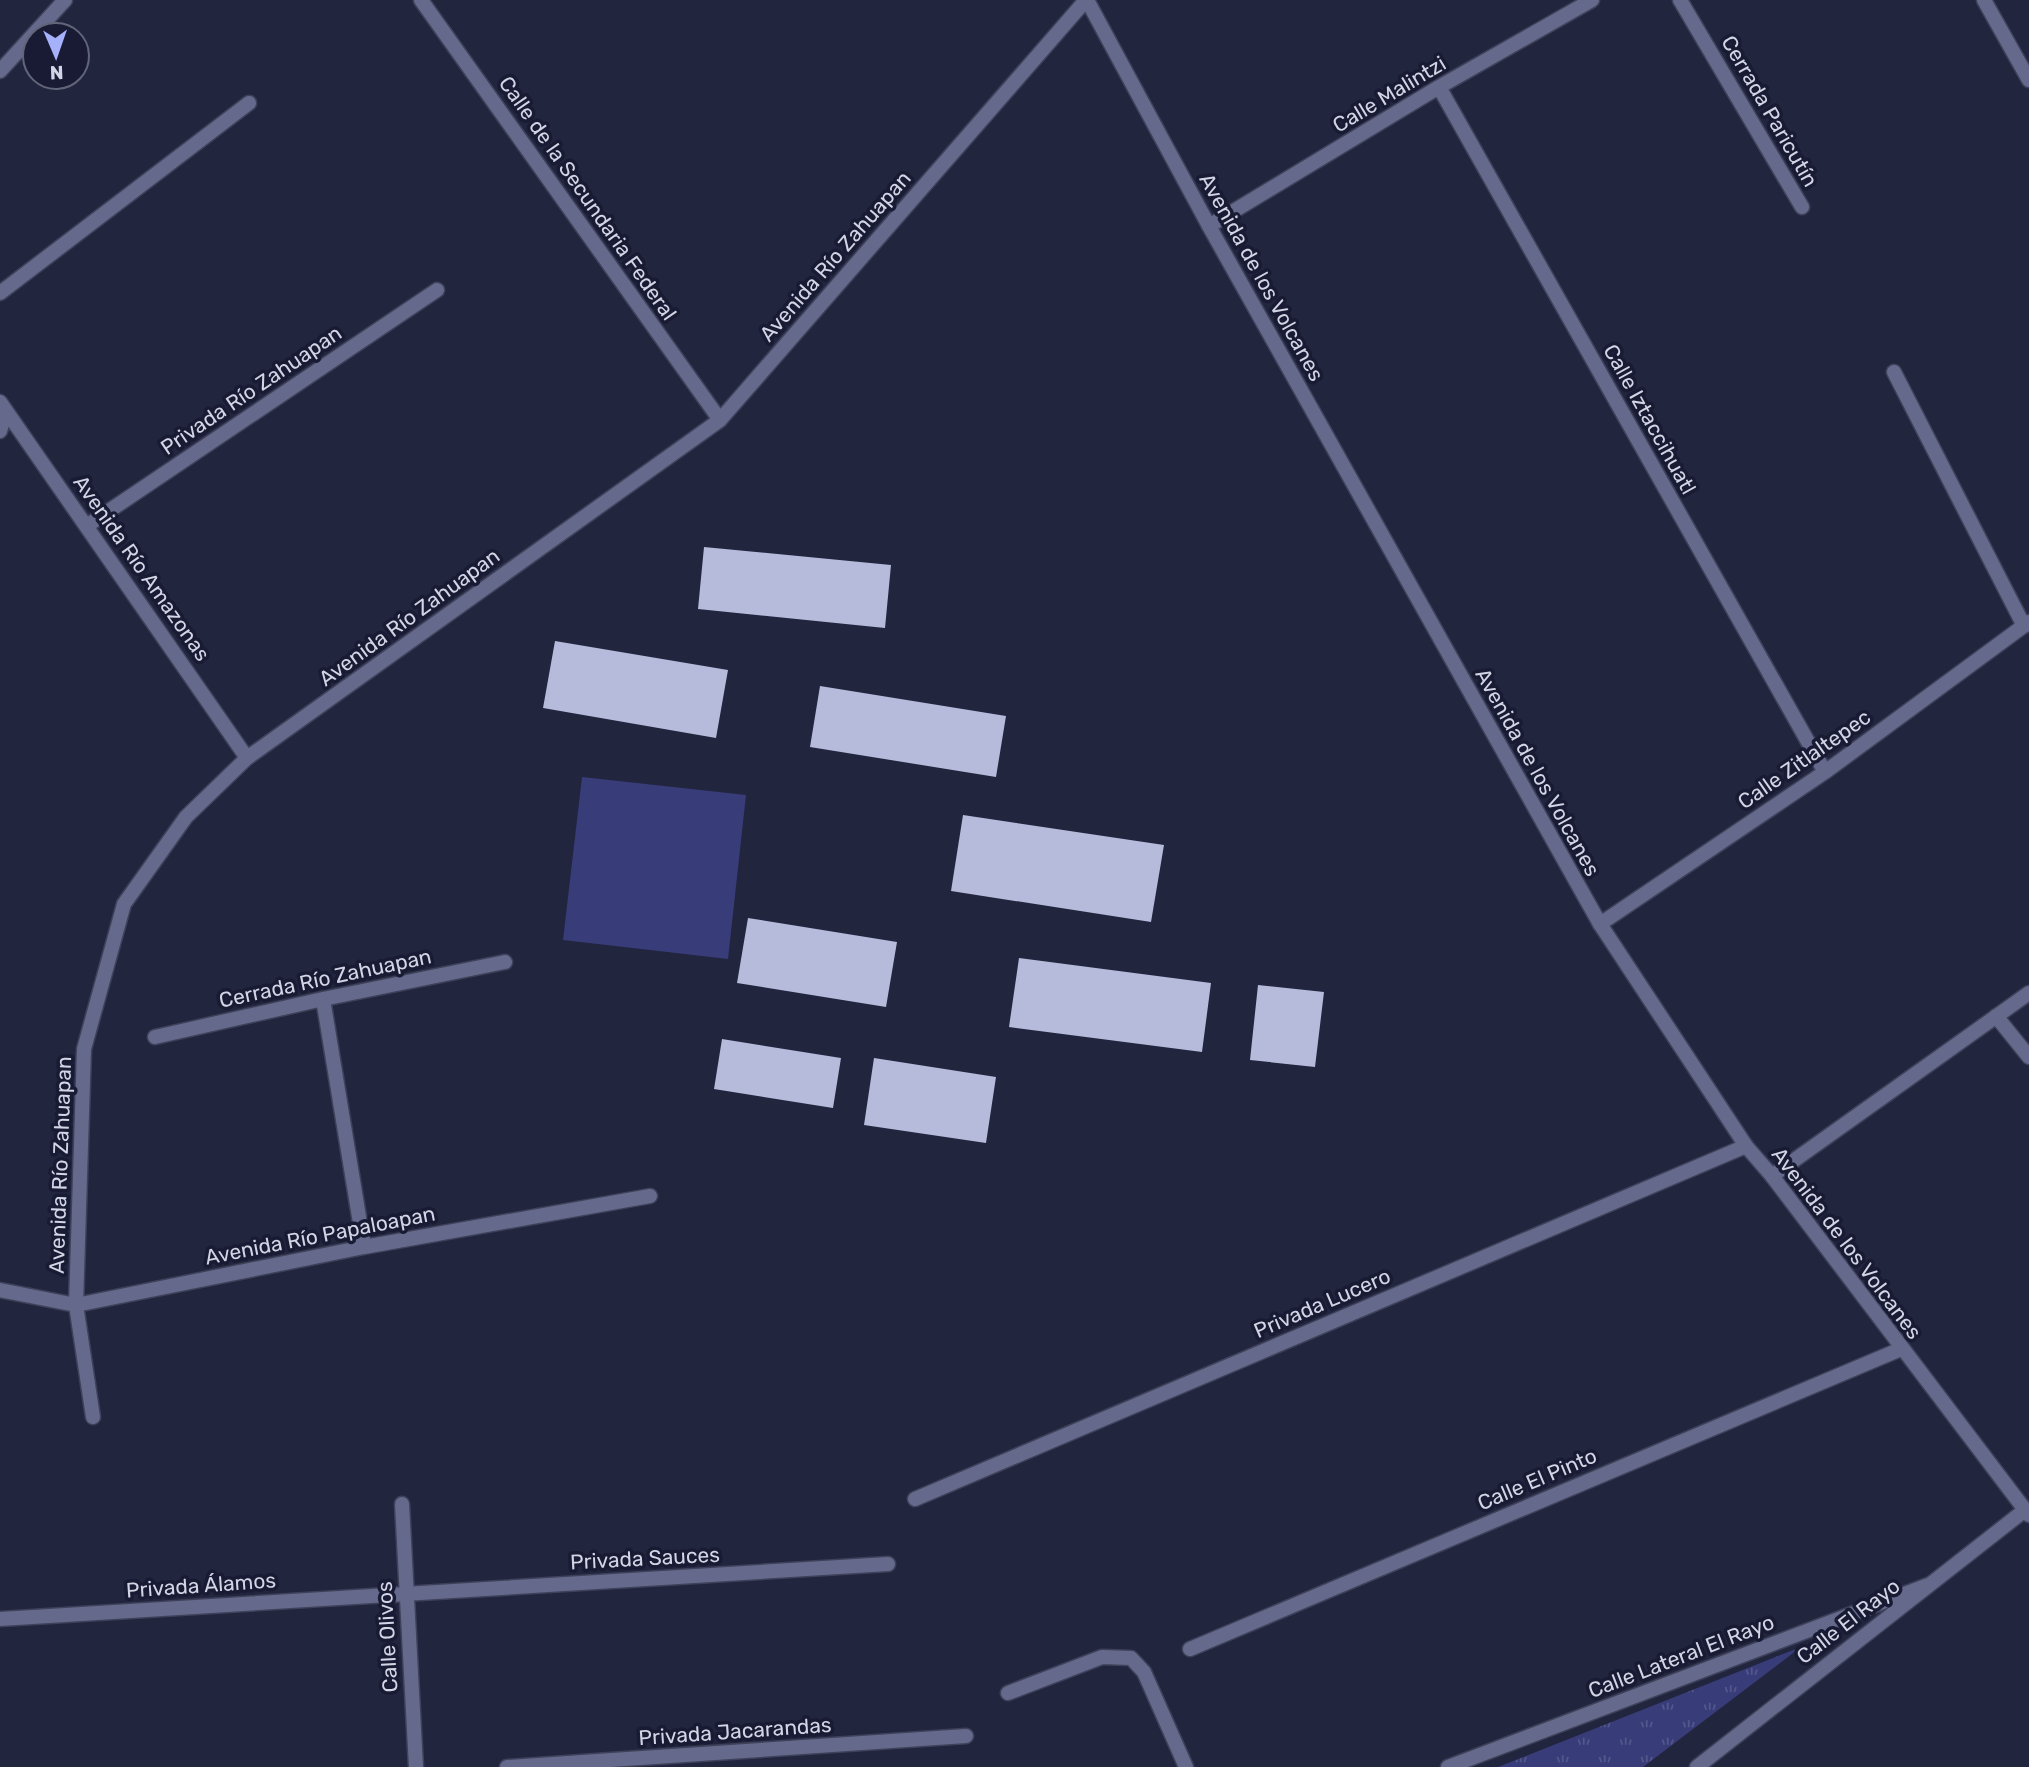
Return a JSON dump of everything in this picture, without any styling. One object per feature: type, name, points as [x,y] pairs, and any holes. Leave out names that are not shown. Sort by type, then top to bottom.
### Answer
[{"type":"street","points":[[0,71],[65,0]]},
{"type":"street","name":"Calle de la Secundaria Federal","points":[[421,0],[720,420]]},
{"type":"street","name":"Avenida Río Zahuapan","points":[[93,1417],[76,1305],[85,1049],[124,904],[186,817],[247,758],[720,420],[1086,0]]},
{"type":"street","name":"Avenida de los Volcanes","points":[[1086,0],[1209,226],[1600,924],[1746,1146],[1772,1176],[2027,1513]]},
{"type":"street","name":"Calle Malintzi","points":[[1209,226],[1439,87],[1592,0]]},
{"type":"street","name":"Cerrada Paricutín","points":[[1681,0],[1801,207]]},
{"type":"street","points":[[1984,0],[2029,80]]},
{"type":"street","name":"Calle Iztaccihuatl","points":[[1439,87],[1825,772]]},
{"type":"street","points":[[0,293],[248,103]]},
{"type":"street","name":"Privada Río Zahuapan","points":[[88,525],[436,290]]},
{"type":"street","points":[[1894,372],[2027,624]]},
{"type":"street","points":[[0,431],[3,407]]},
{"type":"street","name":"Avenida Río Amazonas","points":[[3,407],[88,525],[247,758]]},
{"type":"street","name":"Calle Zitlaltepec","points":[[1600,924],[1825,772],[2027,624]]},
{"type":"street","name":"Cerrada Río Zahuapan","points":[[155,1037],[505,962]]},
{"type":"street","points":[[1772,1176],[2029,993]]},
{"type":"street","points":[[323,999],[364,1247]]},
{"type":"street","points":[[1996,1016],[2029,1057]]},
{"type":"street","name":"Privada Lucero","points":[[915,1499],[1746,1146]]},
{"type":"street","name":"Avenida Río Papaloapan","points":[[0,1290],[76,1305],[364,1247],[650,1196]]},
{"type":"street","name":"Calle El Pinto","points":[[1190,1650],[1901,1349]]},
{"type":"street","name":"Calle Olivos","points":[[401,1504],[416,1767]]},
{"type":"street","name":"Calle El Rayo","points":[[1697,1767],[1928,1585],[2027,1513]]},
{"type":"street","name":"Privada Sauces","points":[[405,1593],[888,1564]]},
{"type":"street","name":"Calle Lateral El Rayo","points":[[1448,1767],[1928,1585]]},
{"type":"street","name":"Privada Álamos","points":[[0,1619],[405,1593]]},
{"type":"street","points":[[1009,1693],[1101,1657],[1131,1658],[1144,1672],[1186,1767]]},
{"type":"street","name":"Privada Jacarandas","points":[[507,1767],[966,1736]]},
{"type":"green space","points":[[582,777],[746,795],[728,959],[563,940]]},
{"type":"green space","points":[[1801,1647],[1643,1767],[1498,1767]]},
{"type":"building","points":[[704,547],[891,565],[885,628],[698,609]]},
{"type":"building","points":[[555,641],[728,670],[716,738],[543,708]]},
{"type":"building","points":[[820,686],[1006,716],[996,777],[810,747]]},
{"type":"building","points":[[963,815],[1164,845],[1151,922],[951,891]]},
{"type":"building","points":[[748,918],[897,942],[886,1007],[737,983]]},
{"type":"building","points":[[1019,958],[1211,983],[1202,1052],[1009,1027]]},
{"type":"building","points":[[1258,985],[1324,992],[1315,1067],[1250,1060]]},
{"type":"building","points":[[722,1039],[841,1058],[833,1108],[714,1089]]},
{"type":"building","points":[[874,1058],[996,1077],[986,1143],[864,1125]]}]
